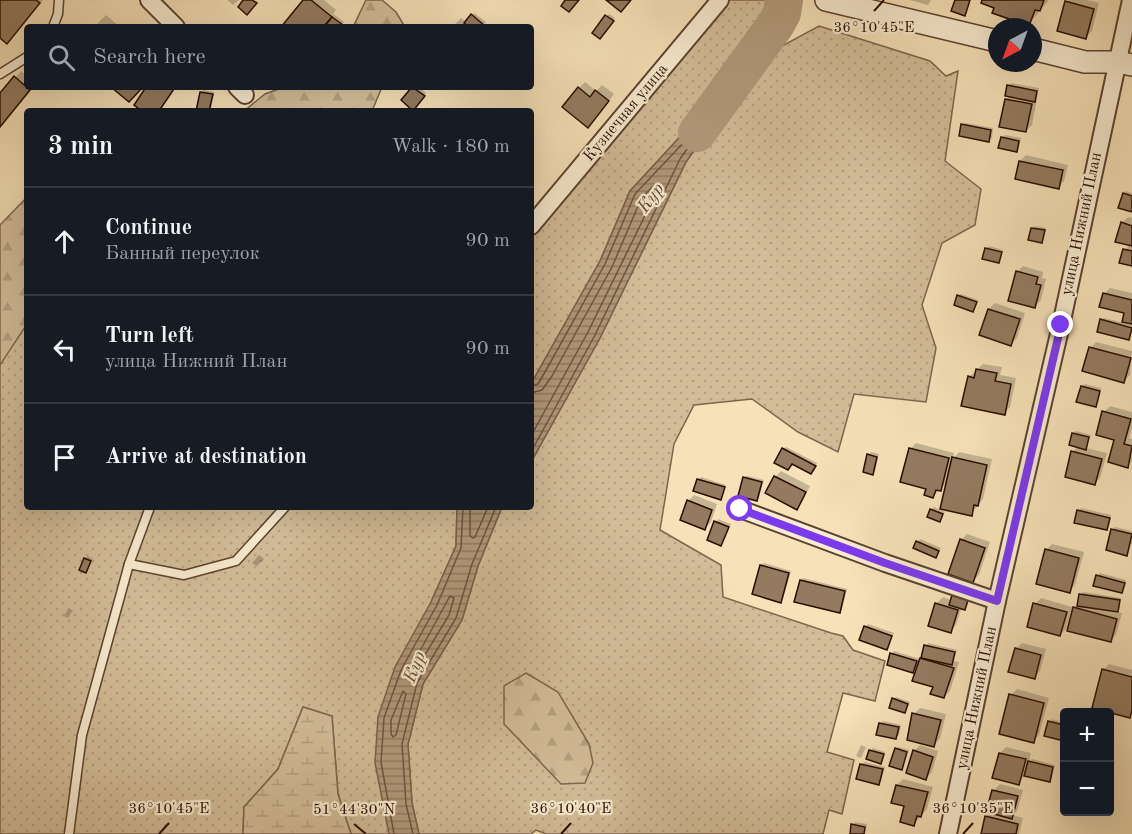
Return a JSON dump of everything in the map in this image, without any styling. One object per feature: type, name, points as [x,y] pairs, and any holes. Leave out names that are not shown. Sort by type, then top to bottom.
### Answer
[{"type":"street","points":[[149,0],[173,24]]},
{"type":"street","name":"Кузнечная улица","points":[[534,222],[720,0]]},
{"type":"street","points":[[826,0],[988,38]]},
{"type":"street","name":"улица Нижний План","points":[[948,834],[997,601],[1124,63],[1131,0]]},
{"type":"street","points":[[1042,51],[1086,62],[1124,63]]},
{"type":"street","points":[[740,509],[885,563],[997,601]]},
{"type":"lane","points":[[53,24],[58,14],[59,0]]},
{"type":"lane","points":[[0,74],[24,59]]},
{"type":"lane","points":[[69,834],[82,735],[129,564],[149,510]]},
{"type":"lane","points":[[129,564],[184,575],[236,561],[282,510]]},
{"type":"green space","points":[[366,0],[382,0],[396,12],[403,24],[354,24]]},
{"type":"green space","points":[[727,0],[775,0],[772,22],[725,88],[630,191],[600,261],[534,379],[534,230]]},
{"type":"green space","points":[[819,26],[930,61],[946,76],[958,71],[945,161],[981,189],[975,225],[942,243],[922,305],[936,348],[926,402],[854,394],[838,452],[798,432],[752,399],[694,405],[674,444],[660,530],[721,565],[723,597],[843,636],[853,650],[885,661],[875,701],[843,693],[827,752],[854,760],[842,814],[829,810],[823,834],[546,834],[536,830],[531,834],[419,834],[412,803],[408,744],[423,684],[462,620],[478,566],[501,510],[534,510],[534,457],[600,338],[686,162],[730,98],[769,53]]},
{"type":"green space","points":[[276,90],[381,90],[373,108],[248,108],[265,94]]},
{"type":"green space","points":[[24,200],[24,329],[0,365],[0,225]]},
{"type":"green space","points":[[24,273],[24,510],[457,510],[456,546],[431,602],[389,834],[351,834],[338,794],[332,716],[303,707],[278,769],[244,807],[243,834],[0,834],[0,314]]},
{"type":"green space","points":[[526,673],[558,692],[589,744],[593,763],[585,783],[561,784],[504,724],[504,686]]},
{"type":"green space","points":[[303,707],[332,716],[338,794],[351,834],[243,834],[244,807],[278,769]]},
{"type":"water","points":[[725,88],[730,98],[686,162],[600,338],[534,457],[534,379],[600,261],[630,191]]},
{"type":"water","points":[[457,510],[501,510],[478,566],[462,620],[423,684],[408,744],[412,803],[419,834],[389,834],[375,763],[378,717],[395,667],[431,602],[456,546]]},
{"type":"building","points":[[0,0],[36,0],[40,3],[7,44],[0,38]]},
{"type":"building","points":[[243,0],[252,0],[257,3],[247,15],[238,7]]},
{"type":"building","points":[[303,0],[311,0],[332,17],[326,24],[283,24]]},
{"type":"building","points":[[565,0],[579,0],[569,12],[561,6]]},
{"type":"building","points":[[606,0],[631,0],[621,12]]},
{"type":"building","points":[[955,0],[970,0],[965,16],[951,11]]},
{"type":"building","points":[[982,0],[1044,0],[1040,11],[1035,10],[1032,18],[1006,18],[992,13],[994,8],[981,3]]},
{"type":"building","points":[[1065,1],[1094,9],[1086,39],[1057,31]]},
{"type":"building","points":[[471,14],[483,24],[465,24]]},
{"type":"building","points":[[605,15],[614,21],[600,39],[592,33]]},
{"type":"building","points":[[332,17],[342,24],[327,24]]},
{"type":"building","points":[[14,76],[24,85],[24,90],[30,90],[0,127],[0,93]]},
{"type":"building","points":[[1007,85],[1037,91],[1035,102],[1005,96]]},
{"type":"building","points":[[578,87],[590,97],[595,90],[609,101],[588,128],[562,107]]},
{"type":"building","points":[[115,90],[140,90],[129,102]]},
{"type":"building","points":[[144,90],[173,90],[161,108],[138,108],[134,105]]},
{"type":"building","points":[[409,90],[416,90],[425,96],[415,108],[410,108],[401,100]]},
{"type":"building","points":[[200,92],[213,94],[210,108],[197,108]]},
{"type":"building","points":[[1005,99],[1032,104],[1026,132],[999,127]]},
{"type":"building","points":[[961,124],[991,130],[989,142],[959,136]]},
{"type":"building","points":[[1001,137],[1019,141],[1017,152],[998,148]]},
{"type":"building","points":[[1019,161],[1063,170],[1059,189],[1015,179]]},
{"type":"building","points":[[1123,193],[1132,196],[1132,212],[1118,208]]},
{"type":"building","points":[[1121,222],[1132,226],[1132,246],[1115,242]]},
{"type":"building","points":[[1031,228],[1045,230],[1042,243],[1028,240]]},
{"type":"building","points":[[985,248],[1002,252],[999,263],[982,259]]},
{"type":"building","points":[[1123,249],[1132,251],[1132,266],[1119,263]]},
{"type":"building","points":[[1016,271],[1038,277],[1036,284],[1041,285],[1035,308],[1008,301]]},
{"type":"building","points":[[1103,293],[1132,300],[1132,324],[1122,322],[1124,313],[1099,307]]},
{"type":"building","points":[[957,295],[977,302],[973,312],[954,305]]},
{"type":"building","points":[[988,309],[1020,319],[1011,346],[979,335]]},
{"type":"building","points":[[1100,319],[1132,328],[1129,340],[1097,332]]},
{"type":"building","points":[[1089,347],[1131,358],[1124,383],[1082,371]]},
{"type":"building","points":[[976,369],[997,373],[995,381],[1011,384],[1005,415],[961,406],[968,376],[974,378]]},
{"type":"building","points":[[1081,386],[1100,391],[1096,407],[1076,402]]},
{"type":"building","points":[[1102,411],[1131,419],[1124,444],[1132,446],[1128,468],[1108,462],[1114,440],[1096,435]]},
{"type":"building","points":[[1072,433],[1089,437],[1086,450],[1069,445]]},
{"type":"building","points":[[782,448],[816,466],[811,474],[792,464],[788,470],[774,463]]},
{"type":"building","points":[[909,448],[949,458],[941,491],[936,490],[933,498],[924,495],[926,489],[900,482]]},
{"type":"building","points":[[1071,451],[1102,459],[1095,485],[1065,477]]},
{"type":"building","points":[[867,454],[877,457],[873,475],[863,472]]},
{"type":"building","points":[[952,457],[987,465],[978,506],[974,505],[972,516],[940,509]]},
{"type":"building","points":[[774,476],[806,492],[797,510],[765,493]]},
{"type":"building","points":[[743,477],[762,482],[757,501],[738,496]]},
{"type":"building","points":[[697,479],[725,487],[721,500],[693,491]]},
{"type":"building","points":[[687,500],[712,510],[705,530],[680,520]]},
{"type":"building","points":[[930,509],[943,514],[940,522],[927,517]]},
{"type":"building","points":[[1077,510],[1110,518],[1107,530],[1074,523]]},
{"type":"building","points":[[714,521],[729,527],[721,546],[707,540]]},
{"type":"building","points":[[1111,529],[1132,534],[1127,556],[1106,550]]},
{"type":"building","points":[[960,539],[985,548],[973,583],[948,574]]},
{"type":"building","points":[[916,541],[939,551],[936,558],[913,548]]},
{"type":"building","points":[[1045,549],[1079,558],[1070,593],[1036,584]]},
{"type":"building","points":[[84,558],[91,561],[86,573],[79,570]]},
{"type":"building","points":[[760,565],[789,573],[781,603],[752,594]]},
{"type":"building","points":[[1096,575],[1125,583],[1122,593],[1093,586]]},
{"type":"building","points":[[800,580],[845,591],[840,613],[794,602]]},
{"type":"building","points":[[1079,594],[1120,600],[1118,612],[1077,606]]},
{"type":"building","points":[[952,595],[968,600],[965,610],[949,605]]},
{"type":"building","points":[[935,603],[958,610],[951,633],[928,626]]},
{"type":"building","points":[[1033,603],[1067,612],[1060,636],[1027,627]]},
{"type":"building","points":[[1073,607],[1117,619],[1111,642],[1067,631]]},
{"type":"building","points":[[864,626],[892,636],[887,650],[859,640]]},
{"type":"building","points":[[924,645],[955,652],[952,665],[921,658]]},
{"type":"building","points":[[1015,648],[1041,655],[1035,679],[1008,672]]},
{"type":"building","points":[[890,653],[917,661],[913,673],[887,665]]},
{"type":"building","points":[[920,658],[954,668],[944,698],[930,694],[933,687],[912,681]]},
{"type":"building","points":[[1102,669],[1132,677],[1130,718],[1114,714],[1114,708],[1092,708]]},
{"type":"building","points":[[1009,694],[1044,703],[1034,743],[999,734]]},
{"type":"building","points":[[892,698],[908,704],[905,713],[889,708]]},
{"type":"building","points":[[912,713],[941,720],[934,747],[907,740]]},
{"type":"building","points":[[1048,721],[1060,724],[1060,740],[1044,736]]},
{"type":"building","points":[[879,723],[899,727],[896,739],[876,735]]},
{"type":"building","points":[[895,748],[907,752],[902,770],[889,766]]},
{"type":"building","points":[[869,750],[884,754],[881,764],[866,759]]},
{"type":"building","points":[[913,750],[933,757],[926,780],[906,773]]},
{"type":"building","points":[[999,753],[1026,759],[1019,785],[992,778]]},
{"type":"building","points":[[1028,761],[1053,767],[1050,782],[1024,776]]},
{"type":"building","points":[[860,764],[883,769],[879,785],[856,779]]},
{"type":"building","points":[[896,785],[928,792],[921,817],[917,816],[914,826],[900,822],[904,806],[891,803]]},
{"type":"building","points":[[992,790],[1018,796],[1012,819],[986,812]]},
{"type":"building","points":[[985,816],[1018,824],[1016,834],[981,834]]},
{"type":"building","points":[[851,824],[865,827],[864,834],[850,834]]},
{"type":"waterway","name":"Кур","points":[[697,133],[776,24],[782,13],[784,0]]},
{"type":"route","points":[[740,509],[885,563],[997,601],[1061,325]]}]
